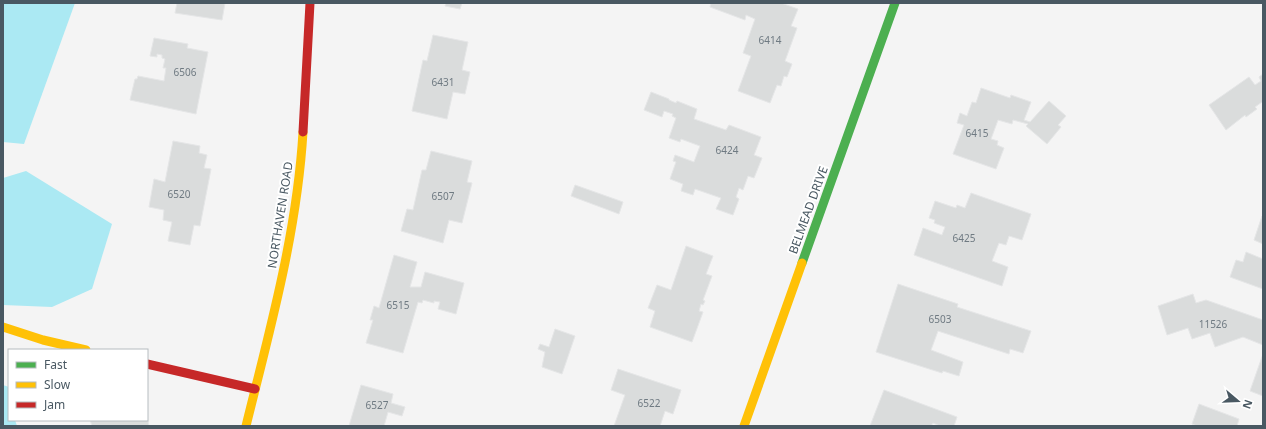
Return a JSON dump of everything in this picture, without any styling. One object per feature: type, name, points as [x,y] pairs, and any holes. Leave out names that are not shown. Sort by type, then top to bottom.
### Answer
[{"type":"street","name":"NORTHAVEN ROAD","points":[[246,426],[283,276],[297,199],[302,153],[306,41],[310,3]]},
{"type":"street","name":"BELMEAD DRIVE","points":[[744,426],[895,3]]},
{"type":"street","points":[[3,327],[43,340],[82,349]]},
{"type":"street","points":[[148,364],[255,389]]},
{"type":"water","points":[[3,3],[75,3],[24,144],[3,142]]},
{"type":"water","points":[[26,171],[112,224],[92,289],[52,307],[3,305],[3,178]]},
{"type":"water","points":[[3,385],[8,387],[8,421],[15,421],[17,426],[3,426]]},
{"type":"building","points":[[177,3],[225,3],[222,20],[175,13]]},
{"type":"building","points":[[446,3],[462,3],[460,9],[445,6]]},
{"type":"building","points":[[711,3],[781,3],[798,9],[791,26],[797,28],[785,61],[792,64],[787,77],[784,76],[781,86],[777,85],[770,103],[738,91],[751,56],[743,53],[755,19],[746,15],[745,20],[710,7]]},
{"type":"building","points":[[433,35],[468,42],[462,70],[470,72],[465,94],[453,92],[447,119],[412,111],[423,60],[427,61]]},
{"type":"building","points":[[154,38],[188,44],[187,48],[208,52],[196,114],[130,100],[135,79],[137,79],[138,76],[164,81],[166,68],[163,68],[165,59],[162,58],[162,55],[157,54],[157,57],[150,56]]},
{"type":"building","points":[[1263,74],[1263,104],[1262,102],[1255,107],[1257,109],[1246,117],[1245,115],[1226,130],[1209,105],[1249,77],[1255,85],[1261,81],[1259,77]]},
{"type":"building","points":[[981,88],[1010,98],[1011,95],[1031,102],[1024,120],[1030,122],[1049,101],[1066,116],[1058,125],[1061,127],[1047,144],[1026,126],[1028,124],[1013,120],[1012,124],[998,120],[991,139],[998,141],[997,145],[1004,148],[996,169],[953,154],[964,125],[957,123],[960,113],[967,116],[972,102],[976,103]]},
{"type":"building","points":[[651,92],[676,103],[677,101],[697,109],[694,119],[726,130],[729,125],[761,137],[754,155],[762,158],[754,178],[748,176],[743,190],[739,188],[736,197],[739,199],[733,215],[716,209],[721,198],[695,189],[693,195],[681,191],[683,184],[670,179],[676,162],[673,161],[675,155],[694,162],[700,146],[681,139],[680,142],[669,138],[676,118],[672,116],[673,114],[664,111],[662,117],[644,110]]},
{"type":"building","points":[[173,141],[200,146],[199,153],[207,155],[204,168],[211,169],[200,226],[194,225],[190,245],[168,241],[172,222],[163,220],[164,210],[149,207],[154,179],[165,182]]},
{"type":"building","points":[[431,151],[472,161],[467,182],[472,183],[462,223],[449,220],[443,243],[401,231],[407,209],[413,210],[422,170],[426,170]]},
{"type":"building","points":[[575,185],[623,202],[619,214],[571,196]]},
{"type":"building","points":[[971,193],[1031,214],[1022,240],[1009,236],[1006,245],[999,243],[992,261],[1008,267],[1002,286],[914,255],[923,228],[942,235],[945,227],[934,223],[935,220],[929,218],[935,201],[956,208],[957,205],[965,208]]},
{"type":"building","points":[[1263,216],[1263,244],[1254,240]]},
{"type":"building","points":[[686,246],[713,256],[706,274],[712,276],[703,300],[705,301],[703,305],[701,304],[699,311],[703,312],[692,342],[650,327],[655,311],[648,308],[657,285],[671,290]]},
{"type":"building","points":[[1246,252],[1263,259],[1263,289],[1230,277],[1236,260],[1243,262]]},
{"type":"building","points":[[394,255],[417,262],[410,287],[421,287],[425,272],[464,283],[456,314],[438,309],[440,302],[434,301],[434,303],[423,300],[422,303],[418,302],[403,353],[366,343],[373,320],[370,320],[374,306],[379,308]]},
{"type":"building","points":[[898,284],[958,304],[957,307],[1031,331],[1023,353],[1010,349],[1009,354],[938,331],[931,350],[963,362],[959,376],[943,371],[942,373],[876,352]]},
{"type":"building","points":[[1193,294],[1196,303],[1206,300],[1263,320],[1263,345],[1243,337],[1215,347],[1210,333],[1192,339],[1188,328],[1167,335],[1158,306]]},
{"type":"building","points":[[555,329],[575,336],[562,374],[542,367],[545,352],[538,349],[540,344],[549,347]]},
{"type":"building","points":[[1263,354],[1263,396],[1250,391]]},
{"type":"building","points":[[618,369],[681,390],[673,414],[665,411],[660,426],[614,426],[625,395],[611,390]]},
{"type":"building","points":[[361,385],[393,394],[391,403],[405,407],[402,416],[388,412],[384,426],[349,426]]},
{"type":"building","points":[[884,390],[957,417],[954,426],[940,426],[933,423],[931,426],[870,426]]},
{"type":"building","points":[[1199,404],[1239,419],[1237,426],[1197,426],[1192,424]]},
{"type":"building","points":[[90,421],[148,421],[149,426],[92,426]]},
{"type":"traffic: fast","points":[[802,263],[895,3]]},
{"type":"traffic: slow","points":[[246,426],[273,317],[289,244],[300,170],[303,132]]},
{"type":"traffic: slow","points":[[744,426],[802,263]]},
{"type":"traffic: slow","points":[[3,327],[43,340],[82,349]]},
{"type":"traffic: jam","points":[[303,132],[310,3]]},
{"type":"traffic: jam","points":[[148,364],[255,389]]}]
